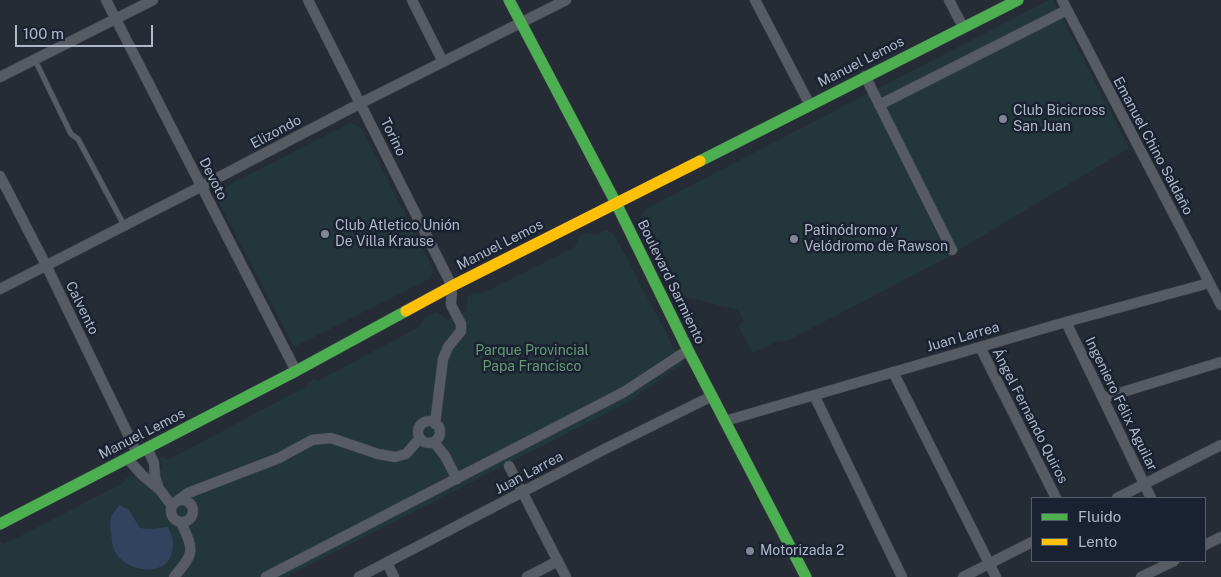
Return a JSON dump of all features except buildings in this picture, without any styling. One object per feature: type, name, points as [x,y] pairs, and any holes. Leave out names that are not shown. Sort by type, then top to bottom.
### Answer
[{"type":"main road","name":"Boulevard Sarmiento","points":[[509,0],[616,203],[688,350],[805,577]]},
{"type":"main road","name":"Manuel Lemos","points":[[0,524],[296,371],[452,286],[1018,0]]},
{"type":"street","name":"Devoto","points":[[106,0],[296,371]]},
{"type":"street","points":[[0,77],[153,0]]},
{"type":"street","name":"Torino","points":[[308,0],[452,286]]},
{"type":"street","points":[[412,0],[443,62]]},
{"type":"street","name":"Elizondo","points":[[0,289],[566,0]]},
{"type":"street","points":[[755,0],[810,105]]},
{"type":"street","points":[[949,0],[963,28]]},
{"type":"street","name":"Emanuel Chino Saldaño","points":[[1062,0],[1221,306]]},
{"type":"street","points":[[879,106],[1067,10]]},
{"type":"street","points":[[865,76],[952,250]]},
{"type":"street","name":"Calvento","points":[[0,176],[46,265],[137,453]]},
{"type":"street","name":"Juan Larrea","points":[[725,422],[1066,322],[1209,283]]},
{"type":"street","points":[[435,424],[443,359],[448,347],[461,331],[461,324],[452,305],[452,286]]},
{"type":"street","name":"Ingeniero Félix Aguilar","points":[[1066,322],[1150,497]]},
{"type":"street","name":"Ángel Fernando Quiros","points":[[980,347],[1055,497]]},
{"type":"street","points":[[266,577],[624,392],[688,350]]},
{"type":"street","points":[[1103,398],[1221,362]]},
{"type":"street","points":[[893,372],[996,577]]},
{"type":"street","points":[[814,395],[902,577]]},
{"type":"street","name":"Juan Larrea","points":[[359,577],[712,396]]},
{"type":"street","points":[[428,422],[435,424],[439,434],[434,442],[424,442],[420,438],[418,431],[421,425],[428,422]]},
{"type":"street","points":[[174,577],[187,562],[191,543],[181,522],[171,514],[175,504],[188,493],[288,454],[312,440],[331,438],[378,454],[395,457],[406,454],[420,438]]},
{"type":"street","points":[[434,442],[445,456],[457,478]]},
{"type":"street","points":[[1119,497],[1221,445]]},
{"type":"street","points":[[137,453],[143,476],[175,504]]},
{"type":"street","points":[[137,453],[152,458],[155,477],[160,490]]},
{"type":"street","points":[[509,466],[566,577]]},
{"type":"street","points":[[175,504],[185,501],[192,508],[193,512],[190,519],[181,522]]},
{"type":"street","points":[[1206,544],[1221,537]]},
{"type":"street","points":[[963,577],[1031,543]]},
{"type":"street","points":[[527,577],[558,561]]},
{"type":"street","points":[[1141,577],[1172,562]]},
{"type":"street","points":[[387,563],[394,577]]},
{"type":"lane","points":[[35,60],[70,134],[78,140],[125,226]]},
{"type":"green space","name":"Club Bicicross San Juan","points":[[1049,0],[1053,0],[1129,148],[957,251],[877,89]]},
{"type":"green space","name":"Patinódromo y Velódromo de Rawson","points":[[869,93],[948,257],[787,341],[780,340],[753,353],[738,326],[744,321],[738,310],[678,295],[641,221],[644,210]]},
{"type":"green space","name":"Club Atletico Unión De Villa Krause","points":[[350,123],[361,128],[433,269],[431,278],[294,347],[217,198],[221,189]]},
{"type":"green space","name":"Parque Provincial Papa Francisco","points":[[606,230],[614,234],[682,364],[630,401],[286,577],[0,577],[0,542],[5,544],[123,483],[126,479],[134,476],[139,481],[147,471],[162,469],[160,458],[163,457],[168,460],[307,386],[314,379],[318,381],[419,327],[426,316],[437,312],[448,320],[466,311],[468,296],[476,293],[481,294],[575,247],[579,237],[587,233],[596,235]]},
{"type":"water","points":[[119,505],[128,509],[140,528],[168,527],[173,545],[171,556],[167,563],[160,567],[144,569],[136,568],[120,559],[114,550],[110,528],[110,521]]},
{"type":"traffic: fast","points":[[509,0],[616,203],[688,350],[806,577]]},
{"type":"traffic: fast","points":[[700,161],[1018,0]]},
{"type":"traffic: fast","points":[[0,524],[296,371],[406,311]]},
{"type":"traffic: slow","points":[[406,311],[700,161]]},
{"type":"place","name":"Club Bicicross San Juan","points":[[1003,119]]},
{"type":"place","name":"Club Atletico Unión De Villa Krause","points":[[325,234]]},
{"type":"place","name":"Patinódromo y Velódromo de Rawson","points":[[794,239]]},
{"type":"place","name":"Motorizada 2","points":[[750,551]]}]
